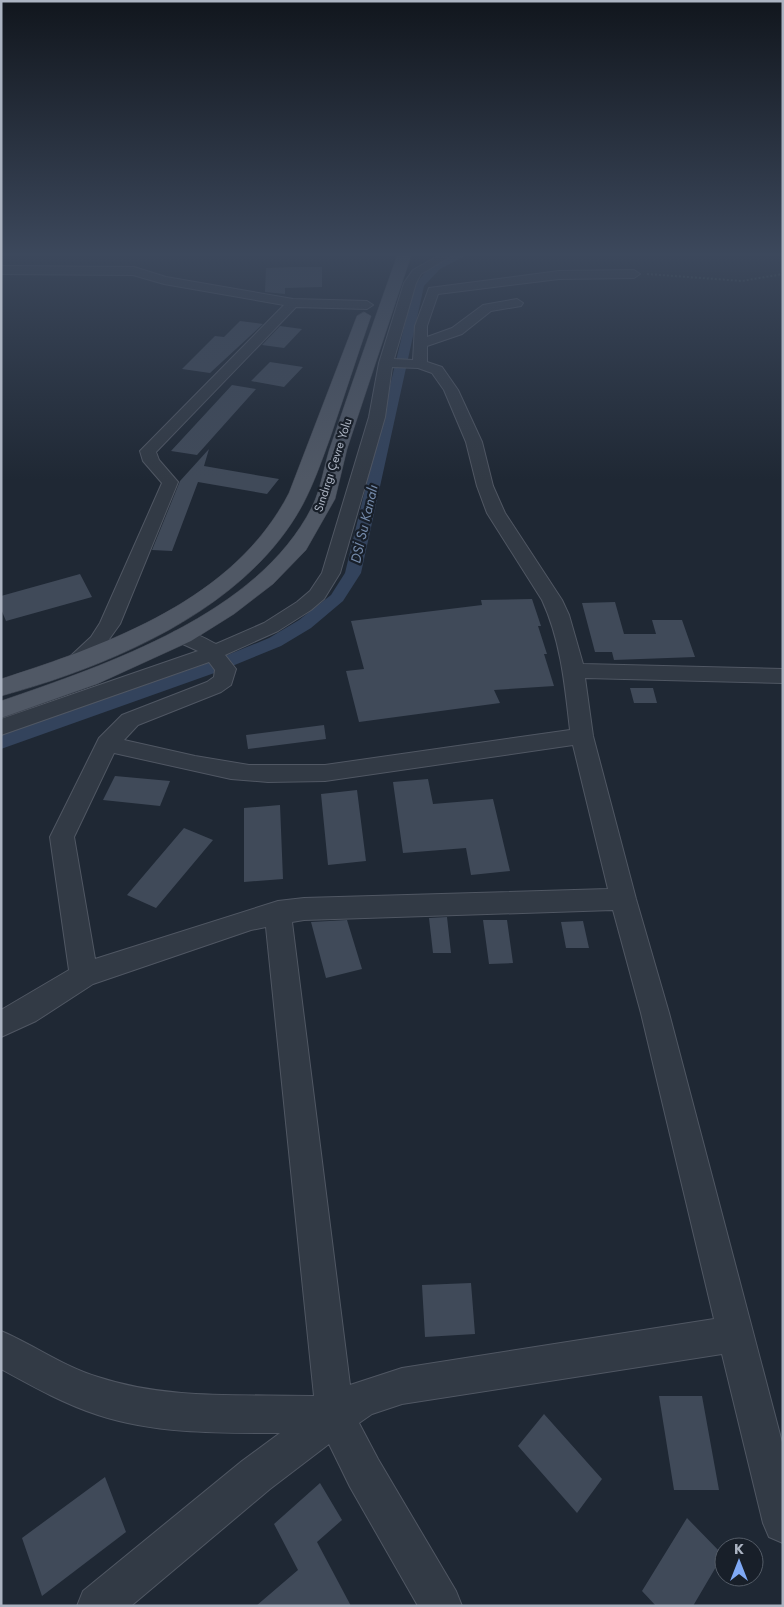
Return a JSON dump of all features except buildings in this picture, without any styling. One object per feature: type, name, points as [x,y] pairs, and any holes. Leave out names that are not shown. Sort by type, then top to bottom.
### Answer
[{"type":"main road","name":"Sındırgı Çevre Yolu","points":[[1,688],[110,649],[172,618],[207,596],[260,554],[286,517],[299,492],[316,451],[358,331]]},
{"type":"main road","points":[[374,344],[375,331]]},
{"type":"main road","name":"Sındırgı Çevre Yolu","points":[[1,710],[81,682],[134,660],[181,636],[242,598],[271,574],[298,545],[314,521],[326,493],[337,453],[378,331]]},
{"type":"street","points":[[72,664],[98,641],[110,624],[170,482],[151,461],[148,450],[265,331]]},
{"type":"street","points":[[402,364],[405,331]]},
{"type":"street","points":[[419,344],[420,331]]},
{"type":"street","points":[[1,727],[217,660],[250,638],[289,616],[310,600],[325,584],[331,573],[374,429],[402,364],[419,344],[457,331]]},
{"type":"street","points":[[402,364],[437,370],[451,390],[474,442],[489,500],[552,600],[559,615],[574,671],[582,736],[622,899],[657,1022],[783,1523]]},
{"type":"street","points":[[84,975],[62,837],[107,744],[130,720],[214,687],[224,680],[217,660],[208,648],[181,636]]},
{"type":"street","points":[[574,671],[783,676]]},
{"type":"street","points":[[107,744],[212,767],[249,773],[288,775],[326,773],[582,736]]},
{"type":"street","points":[[1,1024],[26,1012],[84,975],[251,919],[278,912],[304,909],[622,899]]},
{"type":"street","points":[[278,912],[335,1416],[364,1473],[441,1606]]},
{"type":"street","points":[[98,1606],[256,1475],[362,1398],[402,1386],[736,1334]]},
{"type":"street","points":[[1,1349],[74,1387],[110,1400],[147,1408],[219,1414],[274,1413],[335,1416]]},
{"type":"waterway","name":"DSİ Su Kanalı","points":[[1,742],[214,667],[275,642],[305,624],[337,598],[353,573],[409,331]]}]
